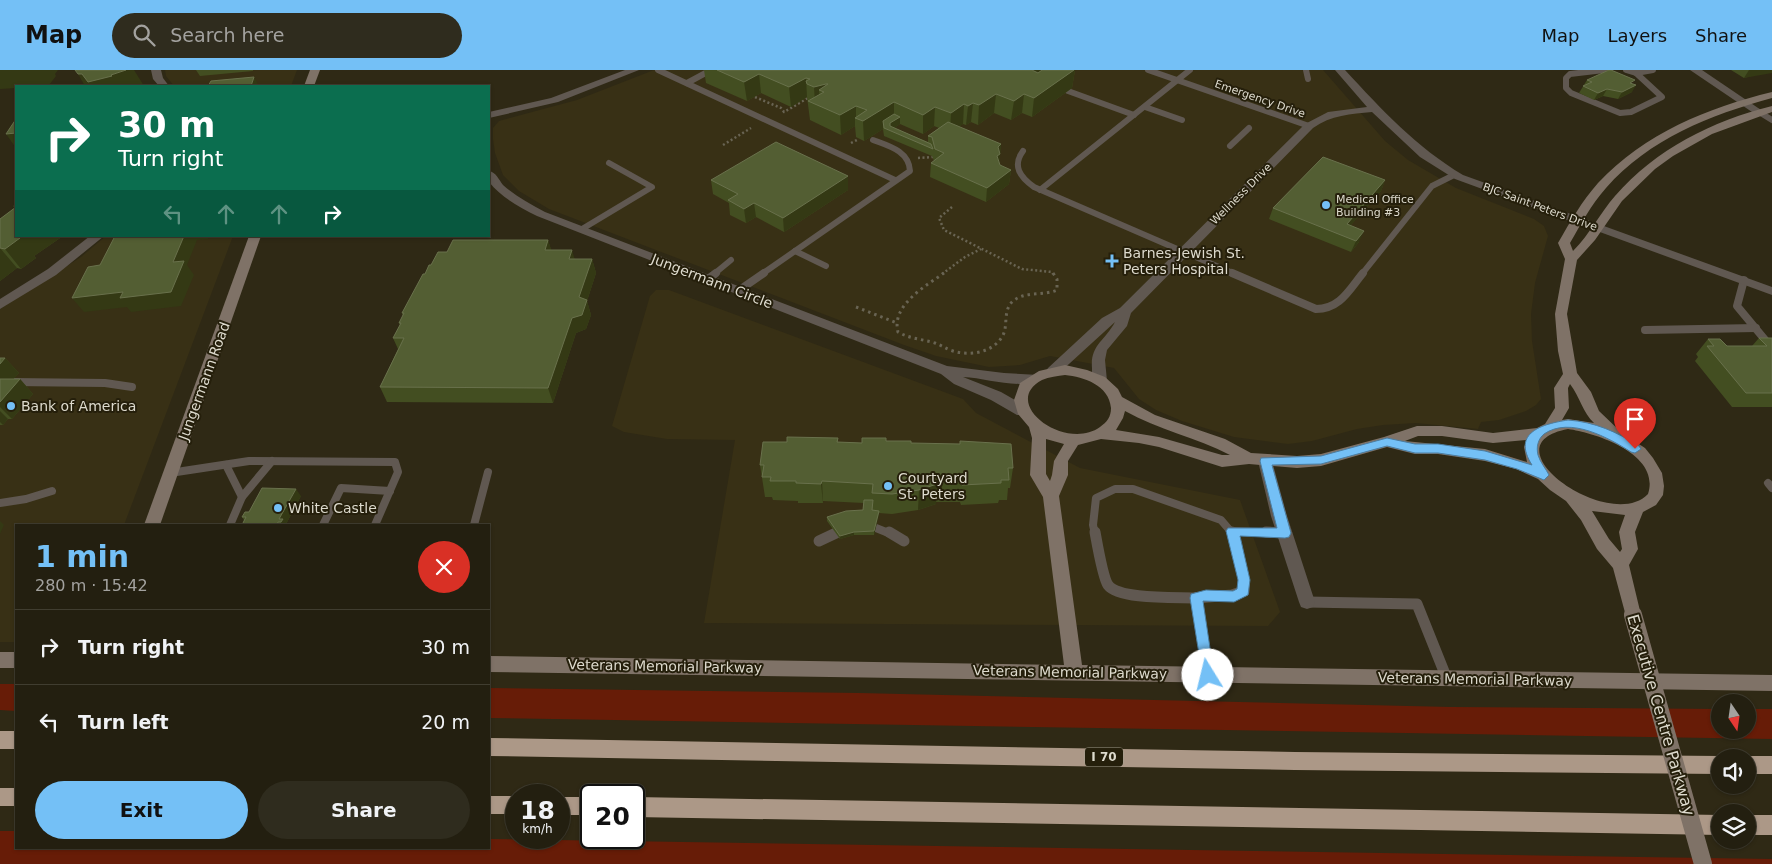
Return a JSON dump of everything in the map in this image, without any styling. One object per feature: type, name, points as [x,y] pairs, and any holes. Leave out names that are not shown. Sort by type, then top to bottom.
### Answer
[{"type":"highway","points":[[0,740],[15,740]]},
{"type":"highway","name":"I 70","points":[[490,747],[1285,761],[1711,765]]},
{"type":"highway","points":[[1756,765],[1772,765]]},
{"type":"highway","points":[[0,797],[15,797]]},
{"type":"highway","points":[[490,805],[505,805]]},
{"type":"highway","points":[[645,807],[1711,825]]},
{"type":"highway","points":[[1756,825],[1772,825]]},
{"type":"street","points":[[156,70],[158,79],[163,85]]},
{"type":"street","points":[[309,85],[315,70]]},
{"type":"street","points":[[490,114],[554,100],[634,70]]},
{"type":"street","name":"BJC Saint Peters Drive","points":[[1340,70],[1399,136],[1427,159],[1454,175],[1772,291]]},
{"type":"street","points":[[1695,70],[1759,112]]},
{"type":"street","points":[[1570,374],[1561,388],[1562,408],[1533,440],[1531,448],[1532,457],[1544,475],[1568,495],[1598,507],[1613,509],[1637,508],[1648,503],[1654,496],[1657,488],[1656,478],[1645,458],[1617,437],[1593,414],[1584,392],[1570,374],[1565,351],[1561,314],[1571,259],[1564,243],[1576,221],[1598,191],[1640,150],[1674,129],[1702,116],[1742,102],[1772,95]]},
{"type":"street","name":"Wellness Drive","points":[[1053,371],[1107,321],[1124,311],[1316,120],[1331,115],[1375,108]]},
{"type":"street","points":[[1571,259],[1585,248],[1624,192],[1654,162],[1682,144],[1716,128],[1772,109]]},
{"type":"street","name":"Jungermann Circle","points":[[490,175],[499,187],[516,201],[541,214],[946,371],[1004,378],[1034,378]]},
{"type":"street","points":[[0,305],[52,272],[97,237]]},
{"type":"street","name":"Jungermann Road","points":[[152,524],[255,237]]},
{"type":"street","name":"Wellness Drive","points":[[1100,381],[1098,360],[1101,349],[1120,326],[1124,311]]},
{"type":"street","name":"Jungermann Circle","points":[[946,371],[959,382],[996,396],[1022,411]]},
{"type":"street","points":[[1053,371],[1076,371],[1100,381],[1106,386],[1116,400],[1118,410],[1116,419],[1111,426],[1100,434],[1080,440],[1055,437],[1036,427],[1022,411],[1020,399],[1022,390],[1034,378],[1053,371]]},
{"type":"street","points":[[1116,400],[1150,419],[1220,442],[1249,458]]},
{"type":"street","points":[[1100,434],[1159,442],[1222,461],[1249,458],[1265,461],[1297,462],[1321,460],[1387,442],[1417,431],[1442,431],[1493,438],[1568,424],[1582,425],[1617,437]]},
{"type":"street","points":[[1036,427],[1039,438],[1038,475],[1051,496],[1074,672]]},
{"type":"street","points":[[1051,496],[1060,475],[1061,461],[1074,439]]},
{"type":"street","points":[[1387,442],[1415,449],[1438,449],[1485,456],[1520,465],[1544,475]]},
{"type":"street","points":[[1265,461],[1307,602]]},
{"type":"street","name":"Executive Centre Parkway","points":[[1568,495],[1587,516],[1602,544],[1621,565],[1633,615],[1703,864]]},
{"type":"street","points":[[1621,565],[1630,549],[1626,536],[1627,528],[1637,508]]},
{"type":"street","points":[[0,660],[15,660]]},
{"type":"street","name":"Veterans Memorial Parkway","points":[[490,664],[1772,683]]},
{"type":"lane","points":[[658,70],[895,180]]},
{"type":"lane","points":[[687,83],[711,70]]},
{"type":"lane","name":"Emergency Drive","points":[[1148,70],[1309,126]]},
{"type":"lane","points":[[1040,190],[1190,70]]},
{"type":"lane","points":[[1306,70],[1308,80]]},
{"type":"lane","points":[[1604,70],[1570,74],[1566,78],[1566,88],[1571,93],[1620,113],[1631,112],[1662,96],[1636,72]]},
{"type":"lane","points":[[1626,70],[1636,72],[1653,70]]},
{"type":"lane","points":[[1068,91],[1134,115]]},
{"type":"lane","points":[[1145,106],[1182,120]]},
{"type":"lane","points":[[1759,112],[1772,120]]},
{"type":"lane","points":[[1230,146],[1249,128]]},
{"type":"lane","points":[[738,291],[910,171],[909,160],[900,153],[873,140]]},
{"type":"lane","points":[[1023,151],[1017,157],[1016,166],[1026,182],[1040,190],[1312,308],[1330,308],[1339,303],[1432,186],[1454,175]]},
{"type":"lane","points":[[582,229],[652,187],[609,163]]},
{"type":"lane","points":[[795,251],[826,266]]},
{"type":"lane","points":[[708,279],[731,260]]},
{"type":"lane","points":[[1744,280],[1737,306],[1772,348]]},
{"type":"lane","points":[[1646,330],[1756,328]]},
{"type":"lane","points":[[11,382],[104,383],[132,387]]},
{"type":"lane","points":[[170,473],[249,461],[395,462],[398,472],[375,524]]},
{"type":"lane","points":[[230,524],[242,497],[272,461]]},
{"type":"lane","points":[[226,465],[242,497]]},
{"type":"lane","points":[[474,524],[488,472]]},
{"type":"lane","points":[[323,524],[341,488],[390,491]]},
{"type":"lane","points":[[1114,489],[1133,489],[1221,520],[1232,531],[1244,580],[1244,592],[1234,597],[1206,595],[1196,598],[1130,595],[1117,592],[1108,585],[1093,525],[1096,498],[1114,489]]},
{"type":"lane","points":[[0,503],[26,499],[52,491]]},
{"type":"lane","points":[[876,528],[887,531],[904,541]]},
{"type":"lane","points":[[1232,531],[1285,533]]},
{"type":"lane","points":[[819,541],[836,533]]},
{"type":"lane","points":[[1196,598],[1208,675]]},
{"type":"lane","points":[[1307,602],[1418,604],[1447,679]]},
{"type":"path","points":[[755,97],[781,108],[784,112],[808,98]]},
{"type":"path","points":[[723,145],[751,128]]},
{"type":"path","points":[[851,143],[859,139]]},
{"type":"path","points":[[917,158],[933,157]]},
{"type":"path","points":[[952,207],[940,216],[941,226],[950,234],[981,249],[1022,269],[1052,272],[1057,279],[1057,290],[1048,294],[1017,298],[1012,301],[1007,311],[1003,334],[997,344],[984,351],[963,353],[934,343],[911,339],[898,332],[897,323],[906,304],[912,297],[965,258],[981,249]]},
{"type":"path","points":[[856,307],[897,323]]},
{"type":"shaded area","points":[[165,70],[297,70],[291,85],[173,85],[166,76]]},
{"type":"shaded area","name":"Barnes-Jewish St. Peters Hospital","points":[[654,70],[1323,70],[1385,141],[1408,160],[1456,188],[1534,219],[1544,226],[1548,236],[1535,283],[1531,314],[1532,341],[1541,399],[1536,405],[1526,411],[1499,420],[1481,422],[1478,429],[1416,423],[1383,425],[1357,429],[1312,441],[1288,444],[1234,437],[1182,421],[1156,410],[1139,399],[1114,368],[1050,356],[1020,365],[989,367],[936,356],[904,345],[549,209],[519,191],[503,175],[495,153],[493,139],[493,128],[499,121],[577,100]]},
{"type":"shaded area","points":[[105,237],[233,237],[124,524],[15,524],[15,642],[0,642],[0,309],[81,257]]},
{"type":"shaded area","points":[[656,290],[669,290],[963,399],[976,413],[1080,468],[1240,500],[1280,612],[1268,626],[704,623],[735,440],[667,439],[624,432],[612,426],[650,296]]},
{"type":"shaded area","points":[[0,684],[15,684],[15,711],[0,710]]},
{"type":"shaded area","points":[[490,688],[859,693],[1451,707],[1711,709],[1711,738],[490,718]]},
{"type":"shaded area","points":[[1756,709],[1772,709],[1772,739],[1756,739]]},
{"type":"shaded area","points":[[0,831],[15,831],[15,849],[490,849],[490,839],[505,839],[505,849],[570,849],[570,840],[580,840],[580,849],[645,849],[645,841],[1772,859],[1772,864],[0,864]]},
{"type":"building","points":[[75,70],[126,70],[112,76],[88,82],[82,74],[78,74]]},
{"type":"building","points":[[717,70],[1032,70],[1038,73],[1042,70],[1074,70],[1034,98],[1024,94],[1014,101],[996,94],[979,105],[973,103],[968,106],[964,104],[951,113],[935,107],[923,115],[894,102],[863,121],[855,118],[867,110],[856,106],[840,115],[808,101],[824,92],[819,90],[828,84],[814,87],[807,84],[806,81],[810,79],[806,78],[789,87],[759,74],[744,82]]},
{"type":"building","points":[[1609,70],[1635,80],[1630,83],[1636,85],[1622,92],[1607,89],[1598,93],[1583,86],[1592,82],[1587,80]]},
{"type":"building","points":[[254,77],[251,85],[209,85],[211,81]]},
{"type":"building","points":[[894,114],[900,117],[890,123],[890,126],[931,144],[933,149],[884,128],[883,121]]},
{"type":"building","points":[[15,120],[15,133],[6,134]]},
{"type":"building","points":[[948,122],[1001,144],[998,147],[1000,154],[997,156],[1000,165],[1011,170],[987,188],[931,163],[944,153],[935,149],[932,137],[928,136]]},
{"type":"building","points":[[776,142],[848,176],[783,218],[754,203],[744,209],[728,200],[738,194],[711,180]]},
{"type":"building","name":"Medical Office Building #3","points":[[1323,157],[1385,180],[1347,224],[1364,231],[1356,241],[1273,208]]},
{"type":"building","points":[[15,208],[15,237],[20,238],[5,249],[0,248],[0,219]]},
{"type":"building","points":[[114,237],[184,237],[173,262],[184,261],[171,292],[120,298],[123,292],[72,298],[88,267],[100,265]]},
{"type":"building","points":[[453,240],[548,240],[545,250],[572,250],[569,259],[592,259],[579,297],[587,300],[582,315],[572,318],[548,388],[380,387],[404,338],[393,338],[401,323],[399,323],[404,313],[402,313],[423,274],[425,274],[438,252],[447,252]]},
{"type":"building","points":[[1759,338],[1772,338],[1772,393],[1746,393],[1707,346],[1714,346],[1708,339],[1720,339],[1727,346],[1767,346]]},
{"type":"building","points":[[0,379],[20,379],[0,402]]},
{"type":"building","points":[[787,437],[838,438],[837,442],[862,443],[862,438],[886,438],[886,441],[911,441],[911,443],[960,444],[960,441],[1011,444],[1013,468],[1008,468],[1009,480],[1001,480],[1001,483],[962,485],[962,482],[937,482],[937,484],[919,490],[892,494],[872,493],[873,484],[822,481],[821,484],[796,483],[796,481],[770,481],[771,477],[762,477],[764,465],[760,465],[763,442],[787,442]]},
{"type":"building","points":[[262,488],[296,489],[279,519],[283,519],[277,524],[242,524],[246,517],[242,517],[245,512],[249,512]]},
{"type":"building","points":[[864,500],[873,500],[872,510],[879,511],[874,531],[854,532],[840,536],[827,517],[846,511],[863,510]]},
{"type":"place","name":"Medical Office Building #3","points":[[1326,205]]},
{"type":"place","name":"Barnes-Jewish St. Peters Hospital","points":[[1112,261]]},
{"type":"place","name":"Bank of America","points":[[11,406]]},
{"type":"place","name":"Courtyard St. Peters","points":[[888,486]]},
{"type":"place","name":"White Castle","points":[[278,508]]},
{"type":"route","points":[[1208,675],[1196,598],[1206,595],[1234,597],[1244,592],[1244,580],[1232,531],[1285,533],[1265,461],[1297,462],[1321,460],[1387,442],[1415,449],[1462,451],[1520,465],[1544,475],[1532,457],[1531,448],[1533,440],[1538,433],[1546,428],[1568,424],[1596,428],[1635,449]]}]
